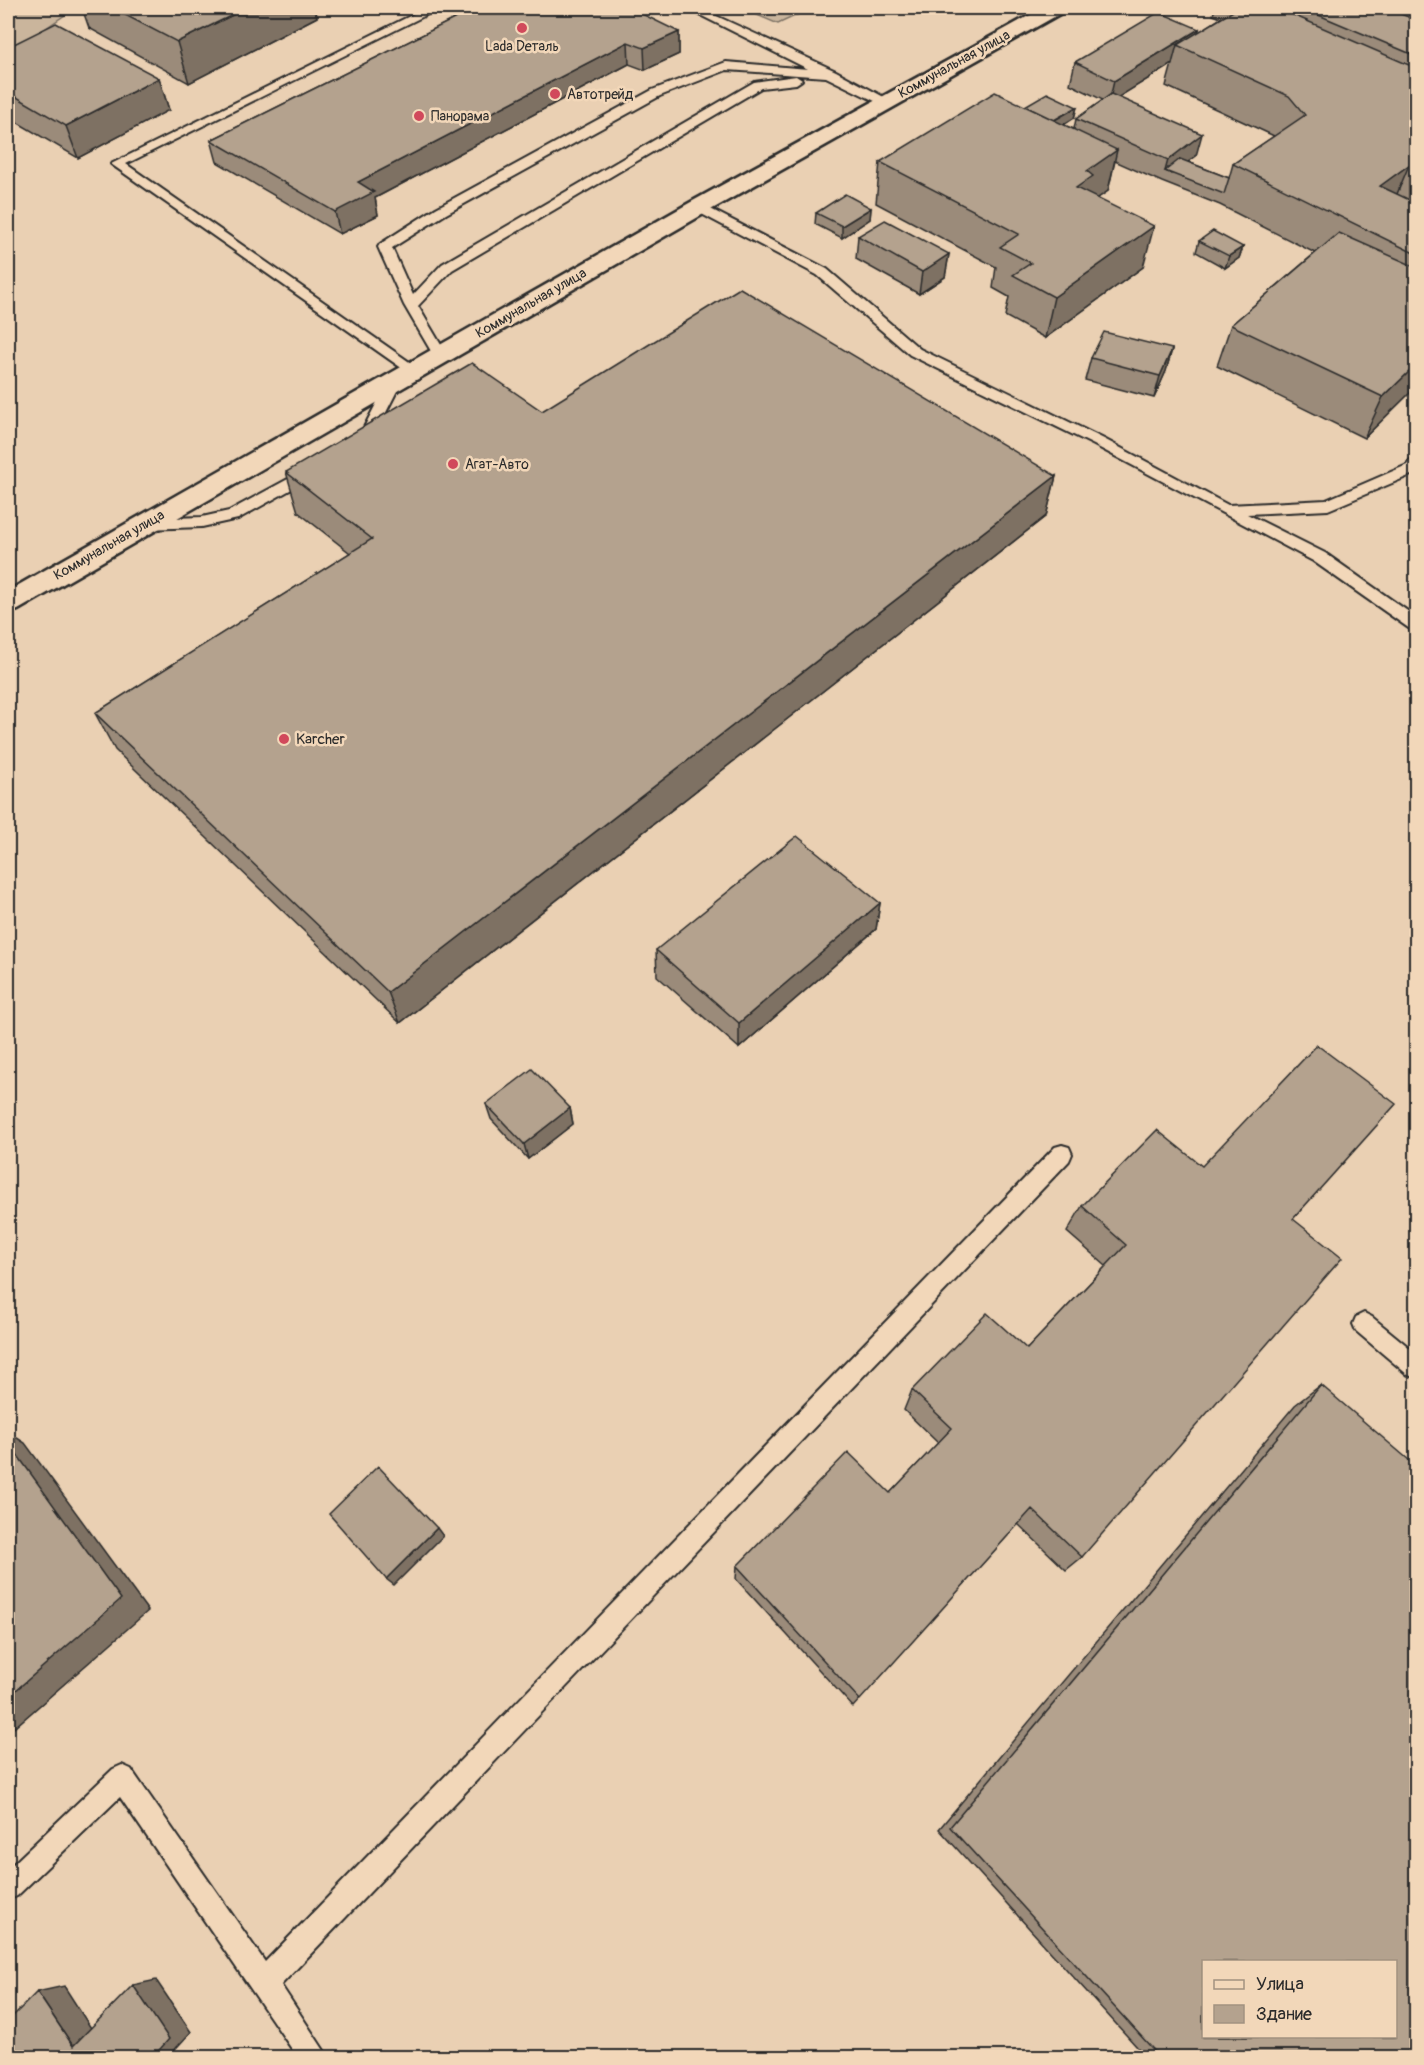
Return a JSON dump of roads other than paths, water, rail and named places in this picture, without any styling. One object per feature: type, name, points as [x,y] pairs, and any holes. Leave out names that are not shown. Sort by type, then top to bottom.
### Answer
[{"type":"street","name":"Коммунальная улица","points":[[8,603],[699,207],[1056,8]]},
{"type":"lane","points":[[345,452],[367,436],[404,376],[117,164],[434,8]]},
{"type":"lane","points":[[691,8],[887,102]]},
{"type":"lane","points":[[440,355],[411,305],[385,247],[441,211],[656,93],[726,66],[832,74]]},
{"type":"lane","points":[[411,305],[447,267],[758,85],[832,74]]},
{"type":"lane","points":[[699,207],[822,272],[915,352],[1099,442],[1319,557],[1416,625]]},
{"type":"lane","points":[[145,524],[202,522],[234,515],[326,462]]},
{"type":"lane","points":[[1226,510],[1328,505],[1412,469],[1416,463]]},
{"type":"lane","points":[[264,1983],[1062,1154]]},
{"type":"lane","points":[[1364,1324],[1416,1367]]},
{"type":"lane","points":[[8,1887],[122,1778],[315,2058]]},
{"type":"place","name":"Lada Dеталь","points":[[522,28]]},
{"type":"place","name":"Автотрейд","points":[[555,94]]},
{"type":"place","name":"Панорама","points":[[419,116]]},
{"type":"place","name":"Агат-Авто","points":[[453,464]]},
{"type":"place","name":"Karcher","points":[[284,739]]}]
